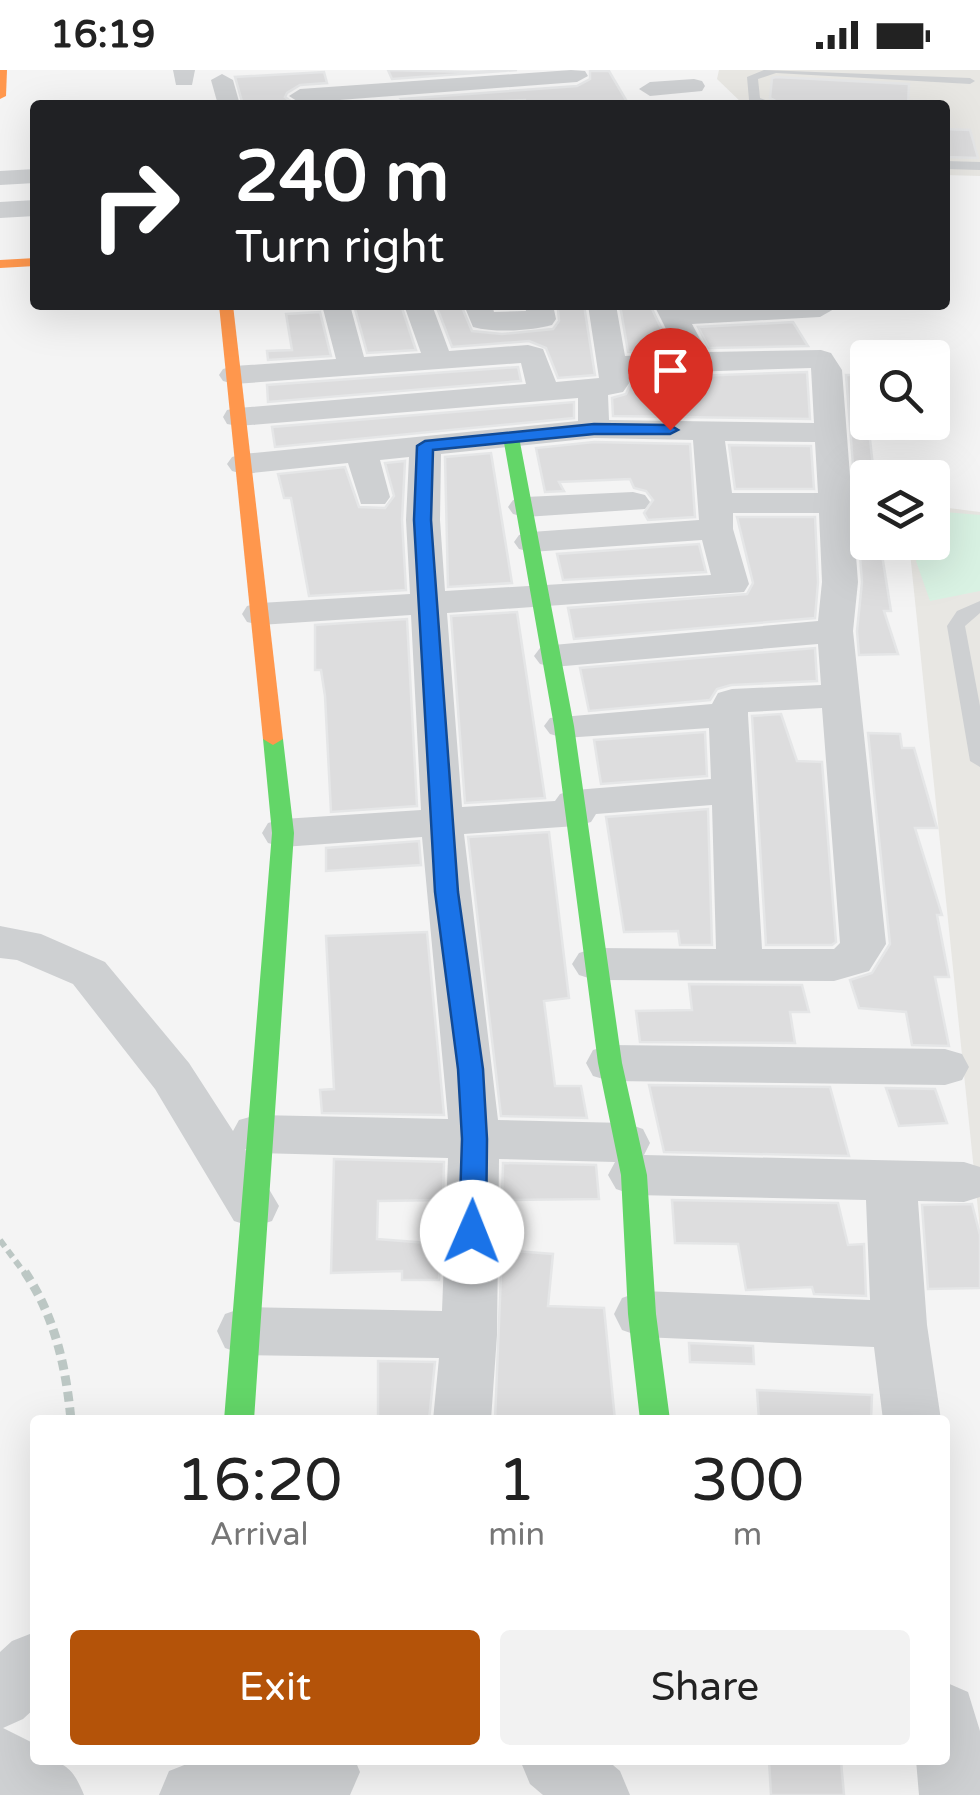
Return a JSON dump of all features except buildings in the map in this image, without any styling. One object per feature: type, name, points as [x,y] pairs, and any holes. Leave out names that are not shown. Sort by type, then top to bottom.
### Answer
[{"type":"street","points":[[0,96],[2,70]]},
{"type":"street","points":[[292,72],[301,100]]},
{"type":"street","points":[[307,100],[369,89],[576,73],[589,98],[564,100]]},
{"type":"street","points":[[222,80],[228,100]]},
{"type":"street","points":[[650,88],[694,86]]},
{"type":"street","points":[[0,178],[30,176]]},
{"type":"street","points":[[0,210],[30,208]]},
{"type":"street","points":[[0,264],[30,262]]},
{"type":"street","points":[[0,274],[30,272]]},
{"type":"street","points":[[227,310],[283,833],[239,1415]]},
{"type":"street","points":[[337,310],[352,365]]},
{"type":"street","points":[[420,310],[438,359]]},
{"type":"street","points":[[480,310],[483,321],[542,319],[540,310]]},
{"type":"street","points":[[602,310],[602,377],[583,430],[579,460],[649,460]]},
{"type":"street","points":[[238,417],[542,390],[602,377],[682,331],[828,321]]},
{"type":"street","points":[[595,964],[834,966],[854,960],[864,944],[834,631],[840,582],[825,361],[682,331]]},
{"type":"street","points":[[234,375],[531,354],[542,390]]},
{"type":"street","points":[[244,464],[583,430],[830,433]]},
{"type":"street","points":[[260,614],[731,584],[716,516],[708,430]]},
{"type":"street","points":[[511,437],[553,656],[610,1062],[630,1159],[654,1415]]},
{"type":"street","points":[[425,446],[423,520],[446,892],[470,1069],[474,1139],[470,1335],[462,1415]]},
{"type":"street","points":[[362,453],[373,497]]},
{"type":"street","points":[[525,507],[587,499],[633,502]]},
{"type":"street","points":[[532,542],[836,503]]},
{"type":"street","points":[[553,656],[834,631]]},
{"type":"street","points":[[713,642],[730,708],[740,966]]},
{"type":"street","points":[[564,726],[840,696]]},
{"type":"street","points":[[283,833],[732,790]]},
{"type":"street","points":[[0,942],[25,945],[89,973],[172,1076],[253,1206]]},
{"type":"street","points":[[610,1062],[945,1068]]},
{"type":"street","points":[[258,1134],[474,1139],[630,1159],[891,1180],[964,1182]]},
{"type":"street","points":[[891,1180],[900,1325],[911,1415]]},
{"type":"street","points":[[642,1314],[900,1325]]},
{"type":"street","points":[[245,1331],[470,1335]]},
{"type":"street","points":[[0,1696],[30,1669]]},
{"type":"street","points":[[0,1760],[50,1795]]},
{"type":"street","points":[[560,1765],[596,1795]]},
{"type":"street","points":[[950,1765],[953,1795]]},
{"type":"street","points":[[193,1795],[328,1776]]},
{"type":"lane","points":[[755,100],[752,77],[776,70],[970,76],[970,87],[980,94]]},
{"type":"lane","points":[[950,165],[980,166]]},
{"type":"lane","points":[[980,606],[963,615],[956,626],[980,761]]},
{"type":"path","points":[[0,1240],[32,1278],[44,1301],[68,1372],[71,1415]]},
{"type":"shaded area","points":[[719,70],[980,70],[980,176],[950,175],[950,100],[739,100],[717,79]]},
{"type":"shaded area","points":[[950,508],[980,512],[980,1229],[911,560],[950,560]]},
{"type":"green space","points":[[950,512],[980,515],[980,591],[930,601],[916,561],[950,560]]},
{"type":"traffic: fast","points":[[511,437],[564,726],[610,1063],[634,1175],[642,1314],[654,1415]]},
{"type":"traffic: fast","points":[[239,1415],[283,833],[273,739]]},
{"type":"traffic: slow","points":[[0,96],[2,70]]},
{"type":"traffic: slow","points":[[0,264],[30,262]]},
{"type":"traffic: slow","points":[[227,310],[273,739]]},
{"type":"route","points":[[472,1232],[474,1139],[470,1069],[446,892],[423,520],[425,446],[594,429],[670,430]]}]
